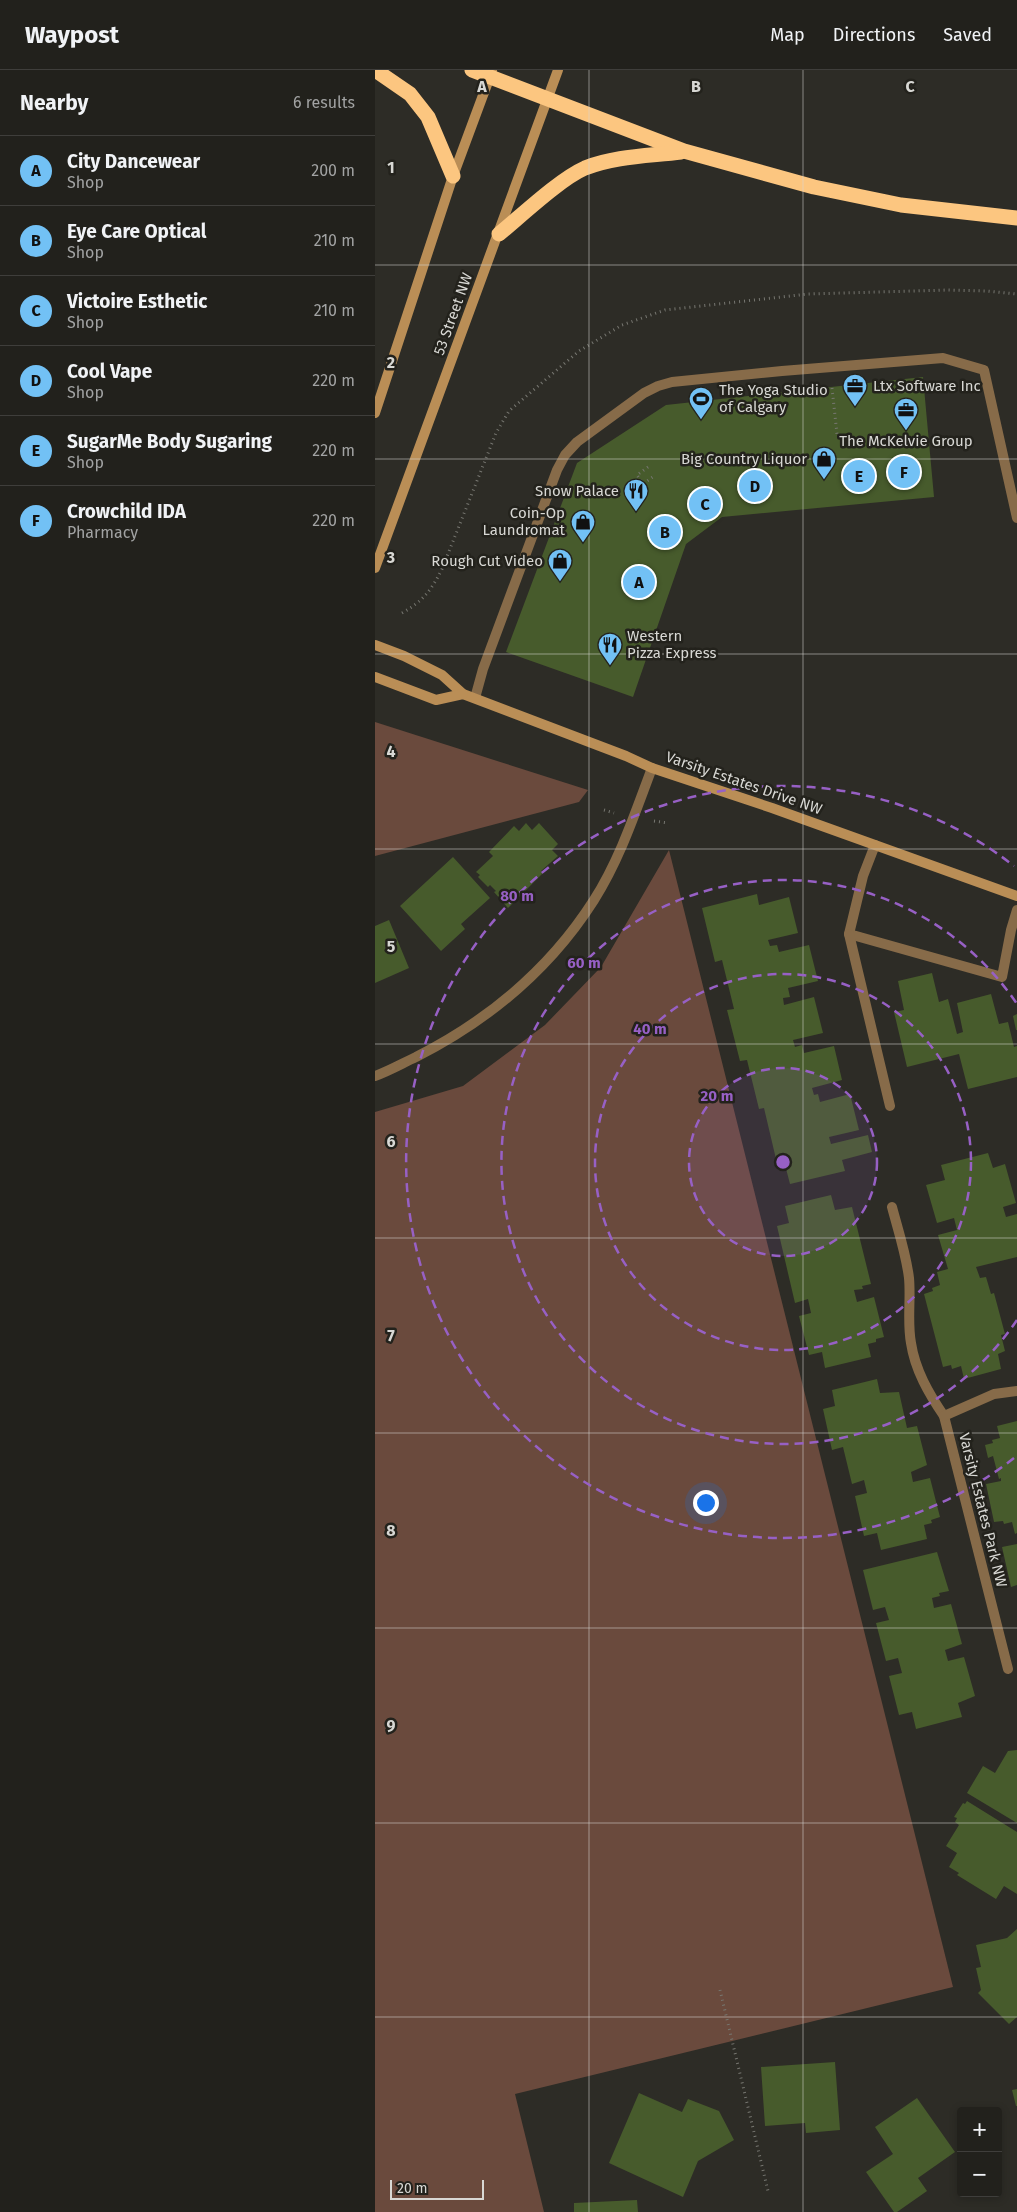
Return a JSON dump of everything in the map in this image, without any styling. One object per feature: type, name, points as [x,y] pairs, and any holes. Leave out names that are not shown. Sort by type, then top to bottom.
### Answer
[{"type":"highway","points":[[375,70],[409,94],[428,117],[453,176]]},
{"type":"highway","points":[[472,70],[492,73],[549,99],[684,151],[815,187],[901,206],[1017,218]]},
{"type":"highway","points":[[499,234],[561,184],[584,169],[609,160],[684,151]]},
{"type":"main road","name":"53 Street NW","points":[[375,568],[559,70]]},
{"type":"main road","points":[[375,413],[453,176],[492,73]]},
{"type":"main road","name":"Varsity Estates Drive NW","points":[[375,645],[442,674],[463,694],[627,756],[652,768],[1017,896]]},
{"type":"main road","points":[[375,677],[436,700],[463,694]]},
{"type":"street","points":[[475,698],[537,524],[557,470],[565,455],[577,442],[644,393],[658,386],[672,382],[782,370],[943,358],[984,370],[1017,518]]},
{"type":"street","points":[[375,1076],[449,1040],[483,1018],[524,984],[551,957],[594,900],[613,866],[627,836],[652,768]]},
{"type":"street","points":[[875,845],[863,876],[849,934],[889,1106]]},
{"type":"street","points":[[849,934],[1003,977],[1011,930],[1017,910]]},
{"type":"street","name":"Varsity Estates Park NW","points":[[892,1207],[905,1255],[909,1280],[911,1343],[917,1367],[930,1395],[944,1416],[1008,1669]]},
{"type":"street","name":"Varsity Estates Park NW","points":[[944,1416],[994,1394],[1017,1391]]},
{"type":"path","points":[[832,387],[837,434]]},
{"type":"path","points":[[649,468],[639,475],[643,483],[654,476]]},
{"type":"path","points":[[720,1990],[768,2191]]},
{"type":"shaded area","points":[[375,722],[588,790],[579,802],[375,856]]},
{"type":"shaded area","points":[[669,850],[953,1987],[515,2094],[544,2212],[375,2212],[375,1112],[463,1086],[545,1025],[601,967]]},
{"type":"building","points":[[923,377],[934,497],[722,517],[686,544],[633,697],[506,652],[577,463],[666,405]]},
{"type":"building","points":[[526,823],[532,830],[539,823],[558,844],[552,850],[558,856],[541,871],[543,873],[508,908],[494,892],[496,891],[490,885],[488,887],[478,877],[480,875],[476,872],[493,856],[489,852],[514,826],[519,831]]},
{"type":"building","points":[[453,857],[490,898],[461,924],[465,929],[441,951],[400,906]]},
{"type":"building","points":[[757,894],[759,905],[789,897],[798,933],[768,940],[770,946],[777,945],[779,952],[809,945],[818,981],[788,988],[790,997],[783,998],[784,1005],[814,997],[823,1033],[793,1040],[795,1047],[802,1045],[804,1053],[834,1046],[842,1080],[812,1088],[814,1095],[818,1094],[820,1102],[850,1094],[859,1130],[829,1137],[831,1144],[868,1135],[872,1152],[842,1160],[845,1171],[790,1184],[783,1157],[776,1159],[764,1108],[759,1109],[747,1060],[740,1061],[727,1010],[734,1009],[722,960],[715,962],[702,908]]},
{"type":"building","points":[[389,920],[409,968],[375,983],[375,926]]},
{"type":"building","points":[[932,973],[939,1002],[948,999],[957,1034],[963,1032],[957,1003],[991,994],[999,1024],[1008,1022],[1014,1047],[1017,1046],[1017,1077],[968,1089],[959,1054],[907,1067],[894,1012],[904,1010],[898,981]]},
{"type":"building","points":[[1017,1014],[1017,1030],[1016,1030],[1013,1016]]},
{"type":"building","points":[[988,1153],[993,1168],[1005,1164],[1016,1203],[1003,1207],[1006,1217],[1017,1214],[1017,1257],[976,1267],[980,1278],[986,1277],[991,1294],[994,1293],[1005,1334],[1001,1335],[1005,1351],[998,1354],[1001,1369],[964,1379],[961,1366],[952,1369],[951,1365],[943,1367],[924,1294],[933,1291],[932,1288],[940,1285],[937,1272],[948,1269],[938,1235],[957,1230],[954,1218],[937,1223],[926,1185],[945,1180],[941,1165]]},
{"type":"building","points":[[831,1195],[835,1210],[852,1207],[871,1284],[862,1286],[863,1289],[854,1290],[857,1302],[874,1297],[884,1337],[868,1344],[871,1357],[825,1368],[822,1352],[809,1355],[799,1316],[811,1313],[808,1299],[795,1303],[777,1226],[789,1223],[785,1206]]},
{"type":"building","points":[[877,1379],[880,1393],[899,1392],[907,1428],[917,1426],[927,1465],[911,1472],[913,1482],[930,1478],[940,1517],[931,1520],[932,1523],[924,1525],[927,1539],[881,1550],[877,1533],[864,1536],[855,1496],[867,1493],[864,1480],[852,1484],[843,1447],[832,1450],[823,1409],[835,1406],[832,1390]]},
{"type":"building","points":[[1017,1421],[1017,1533],[1015,1534],[1012,1522],[1004,1524],[1003,1521],[994,1522],[986,1484],[1001,1481],[1001,1478],[999,1479],[993,1456],[988,1458],[985,1445],[993,1443],[992,1440],[1000,1438],[997,1426]]},
{"type":"building","points":[[1017,1544],[1017,1585],[1011,1587],[1002,1547]]},
{"type":"building","points":[[937,1552],[949,1591],[939,1593],[940,1596],[932,1598],[934,1608],[951,1604],[962,1644],[945,1650],[948,1661],[964,1657],[975,1696],[958,1703],[962,1717],[916,1729],[912,1712],[899,1715],[889,1676],[902,1673],[898,1658],[886,1661],[876,1623],[889,1620],[885,1607],[873,1610],[863,1570]]},
{"type":"building","points":[[1017,1750],[1017,1823],[967,1793],[983,1766],[995,1773],[1008,1751]]},
{"type":"building","points":[[967,1801],[1017,1832],[1017,1894],[1004,1886],[996,1899],[957,1875],[959,1873],[949,1867],[957,1853],[946,1846],[959,1825],[955,1822],[957,1818],[954,1817],[963,1803],[965,1804]]},
{"type":"building","points":[[1017,1929],[1017,2017],[1009,2024],[978,1993],[981,1990],[976,1968],[981,1967],[976,1945],[1007,1938]]},
{"type":"building","points":[[835,2062],[840,2130],[806,2133],[805,2123],[765,2126],[761,2067]]},
{"type":"building","points":[[1017,2089],[1017,2106],[1016,2106],[1012,2090]]},
{"type":"building","points":[[639,2093],[682,2112],[688,2099],[719,2111],[734,2140],[698,2161],[683,2197],[609,2163]]},
{"type":"building","points":[[917,2098],[955,2152],[918,2178],[927,2191],[897,2212],[894,2212],[866,2172],[893,2154],[875,2127]]},
{"type":"building","points":[[637,2200],[638,2212],[574,2212],[574,2203]]},
{"type":"place","name":"Ltx Software Inc","points":[[855,407]]},
{"type":"place","name":"The Yoga Studio of Calgary","points":[[701,420]]},
{"type":"place","name":"The McKelvie Group","points":[[906,431]]},
{"type":"place","name":"Crowchild IDA","points":[[904,472]]},
{"type":"place","name":"SugarMe Body Sugaring","points":[[859,476]]},
{"type":"place","name":"Big Country Liquor","points":[[824,480]]},
{"type":"place","name":"Cool Vape","points":[[755,486]]},
{"type":"place","name":"Victoire Esthetic","points":[[705,504]]},
{"type":"place","name":"Snow Palace","points":[[636,512]]},
{"type":"place","name":"Eye Care Optical","points":[[665,532]]},
{"type":"place","name":"Coin-Op Laundromat","points":[[583,543]]},
{"type":"place","name":"Rough Cut Video","points":[[560,582]]},
{"type":"place","name":"City Dancewear","points":[[639,582]]},
{"type":"place","name":"Western Pizza Express","points":[[610,666]]}]
